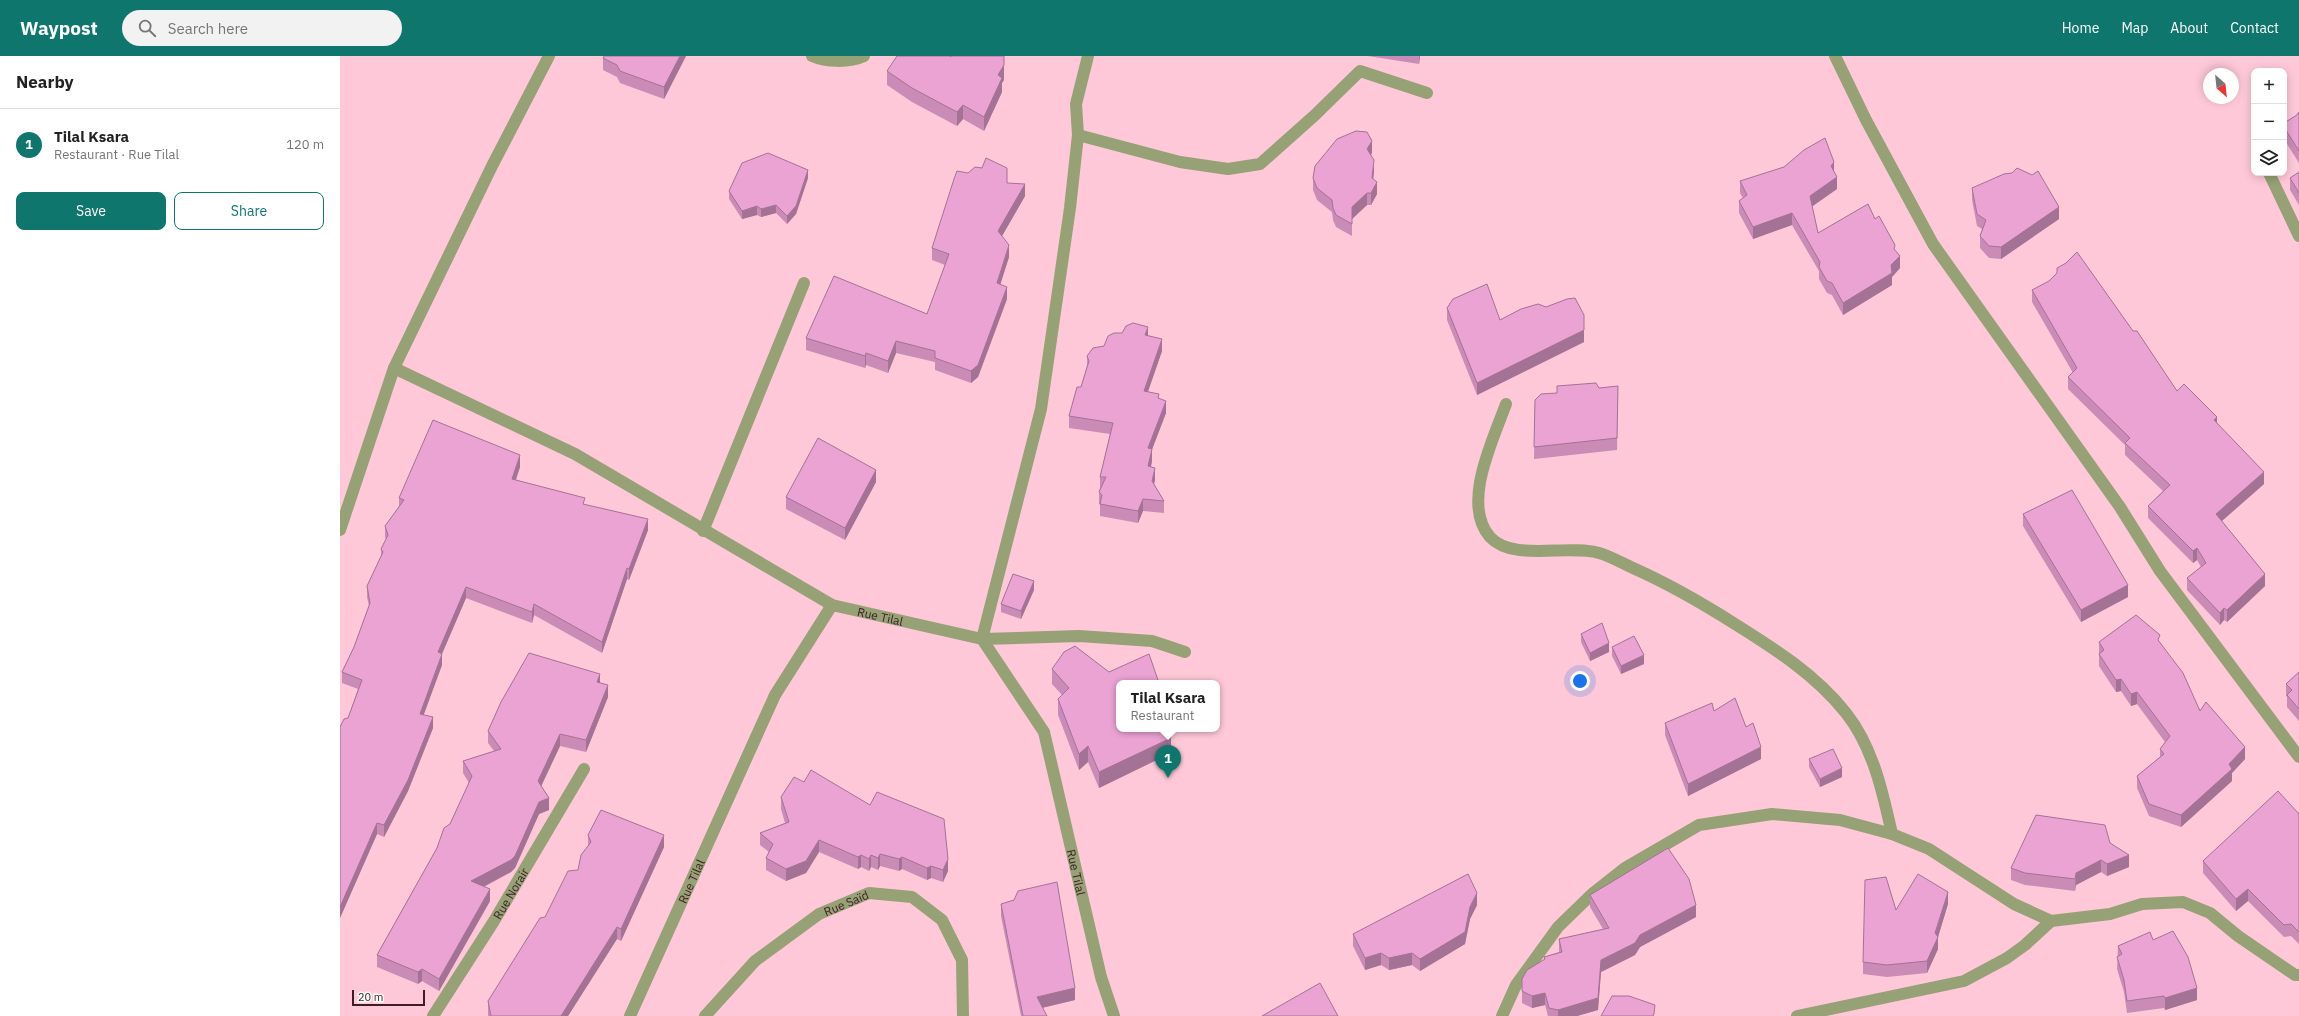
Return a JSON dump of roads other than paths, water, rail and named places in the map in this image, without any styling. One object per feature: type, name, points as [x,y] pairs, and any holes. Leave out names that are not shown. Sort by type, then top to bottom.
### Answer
[{"type":"street","points":[[340,530],[394,368],[492,166],[549,56]]},
{"type":"street","points":[[812,56],[819,59],[854,60],[864,56]]},
{"type":"street","points":[[1088,56],[1076,104],[1078,136],[1070,208],[1041,409],[982,639],[1079,636],[1152,641],[1185,652]]},
{"type":"street","points":[[1835,56],[1866,120],[1933,244],[2120,507],[2160,571],[2299,757]]},
{"type":"street","points":[[1078,136],[1180,162],[1228,169],[1260,164],[1315,115],[1360,71],[1427,93]]},
{"type":"street","points":[[2270,176],[2299,236]]},
{"type":"street","points":[[703,531],[804,282]]},
{"type":"street","points":[[394,368],[575,454],[703,531],[832,605]]},
{"type":"street","points":[[1506,404],[1484,467],[1477,506],[1481,524],[1490,537],[1501,546],[1515,551],[1568,549],[1599,553],[1662,581],[1783,654],[1822,688],[1847,714],[1861,736],[1881,786],[1892,834]]},
{"type":"street","name":"Rue Tilal","points":[[630,1016],[775,695],[832,605],[982,639],[1044,732],[1100,970],[1114,1016]]},
{"type":"street","name":"Rue Norair","points":[[433,1016],[494,921],[584,769]]},
{"type":"street","points":[[1502,1016],[1516,985],[1558,927],[1592,894],[1625,868],[1698,825],[1772,814],[1840,820],[1892,834],[1929,849],[2014,904],[2051,921],[2110,914],[2142,904],[2184,902],[2210,913],[2238,936],[2295,975],[2299,975]]},
{"type":"street","name":"Rue Saïd","points":[[705,1016],[755,961],[819,914],[869,893],[912,897],[942,920],[962,960],[963,1016]]},
{"type":"street","points":[[1797,1016],[1964,981],[2006,958],[2025,945],[2051,921]]},
{"type":"place","name":"Tilal Ksara","points":[[1168,778]]}]
